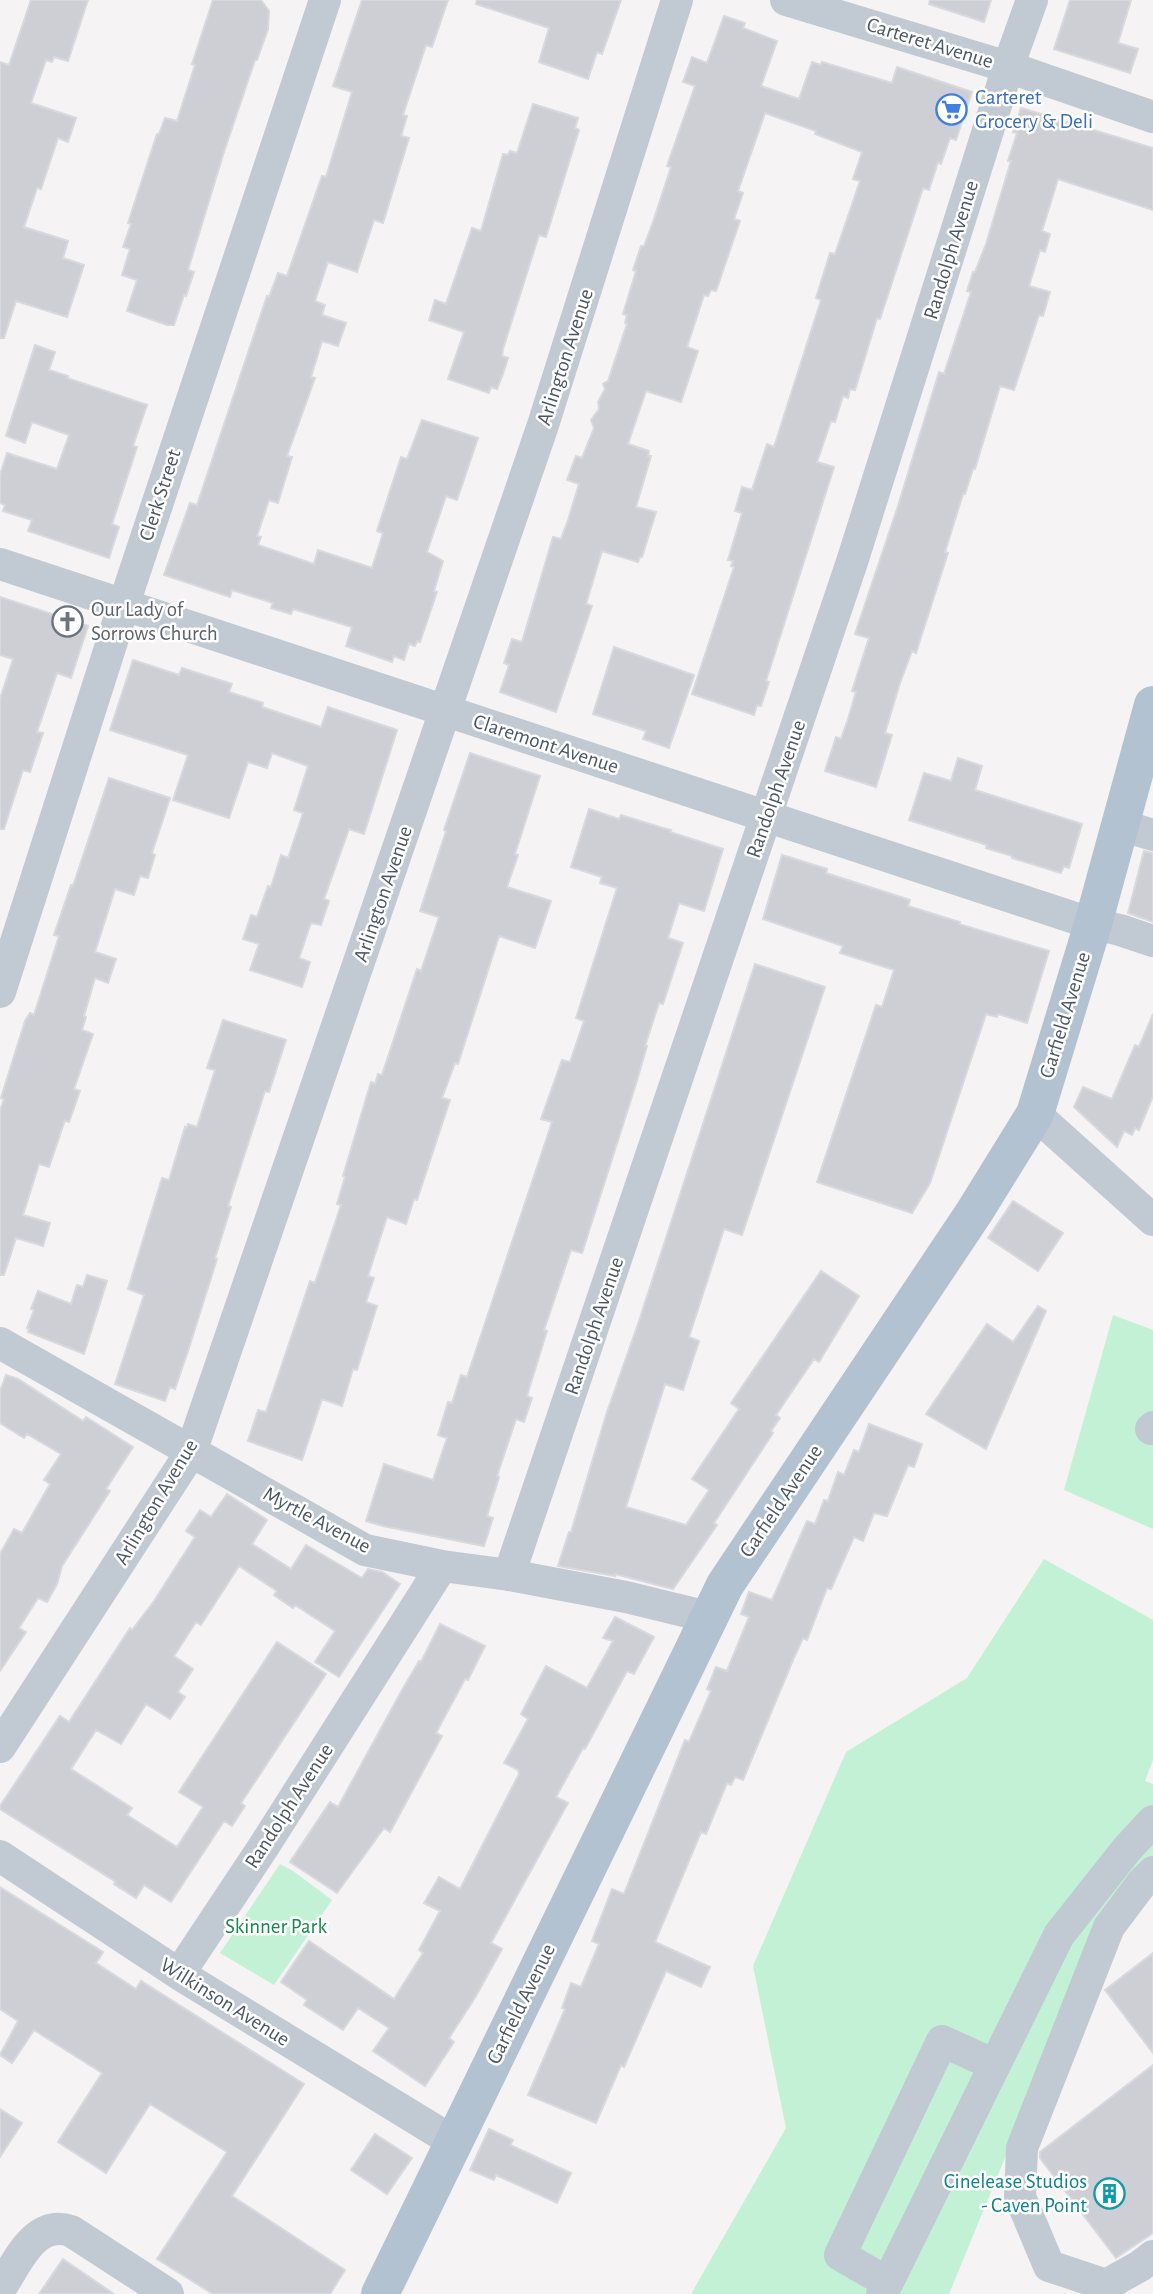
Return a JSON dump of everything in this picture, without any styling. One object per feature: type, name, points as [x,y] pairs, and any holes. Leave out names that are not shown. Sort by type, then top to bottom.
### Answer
[{"type":"main road","name":"Garfield Avenue","points":[[380,2294],[725,1585],[975,1211],[1035,1114],[1093,925],[1136,830],[1153,709]]},
{"type":"street","name":"Clerk Street","points":[[0,992],[124,604],[325,0]]},
{"type":"street","name":"Arlington Avenue","points":[[0,1747],[191,1452],[543,425],[677,0]]},
{"type":"street","name":"Carteret Avenue","points":[[786,0],[1008,67],[1153,117]]},
{"type":"street","name":"Randolph Avenue","points":[[509,1575],[768,816],[852,562],[1008,67],[1032,0]]},
{"type":"street","name":"Claremont Avenue","points":[[0,564],[1093,925],[1119,930],[1153,942]]},
{"type":"street","points":[[1035,1114],[1153,1220]]},
{"type":"street","name":"Myrtle Avenue","points":[[0,1343],[365,1550],[442,1566],[509,1575],[626,1597],[708,1617]]},
{"type":"street","name":"Randolph Avenue","points":[[179,1974],[442,1566]]},
{"type":"street","points":[[995,2065],[942,2041],[840,2255],[885,2288],[995,2065],[1059,1935],[1127,1849],[1153,1821]]},
{"type":"street","name":"Wilkinson Avenue","points":[[0,1856],[179,1974],[454,2142]]},
{"type":"street","points":[[1153,1872],[1109,1927],[1023,2148],[1020,2197],[1049,2266],[1106,2285],[1153,2256]]},
{"type":"street","points":[[0,2289],[35,2236],[43,2231],[61,2228],[71,2231],[168,2294]]},
{"type":"green space","points":[[1113,1315],[1153,1330],[1153,1529],[1064,1490]]},
{"type":"green space","points":[[1044,1559],[1153,1620],[1153,1760],[1145,1781],[1153,1784],[1153,1862],[1098,1932],[949,2294],[691,2294],[786,2128],[753,1966],[846,1752],[967,1678]]},
{"type":"green space","name":"Skinner Park","points":[[280,1864],[332,1900],[274,1985],[220,1953]]},
{"type":"building","points":[[31,0],[88,0],[68,61],[54,57],[52,62],[46,60],[31,103],[76,118],[68,142],[58,138],[41,189],[37,188],[24,227],[68,241],[63,258],[84,265],[67,317],[16,301],[4,338],[0,338],[0,62],[9,65]]},
{"type":"building","points":[[213,0],[261,0],[269,11],[268,29],[223,155],[188,270],[194,272],[186,296],[184,295],[174,325],[167,325],[127,311],[137,280],[122,275],[130,249],[123,247],[131,224],[128,223],[157,134],[165,118],[177,121]]},
{"type":"building","points":[[362,0],[448,0],[432,47],[426,45],[403,115],[407,116],[401,136],[409,138],[383,223],[374,220],[357,272],[328,262],[315,301],[325,305],[322,315],[346,323],[338,346],[322,341],[311,377],[315,378],[287,456],[292,457],[278,503],[269,500],[257,536],[261,537],[258,545],[314,564],[318,550],[372,568],[383,533],[377,531],[401,457],[407,459],[422,420],[478,438],[457,500],[446,496],[427,552],[443,561],[434,591],[437,592],[420,642],[417,641],[415,646],[409,644],[404,660],[394,656],[392,662],[346,646],[352,627],[293,609],[291,614],[271,608],[273,603],[232,590],[230,597],[164,575],[190,503],[197,505],[267,296],[269,297],[278,273],[287,276],[322,176],[326,177],[352,92],[333,86]]},
{"type":"building","points":[[477,0],[621,0],[602,54],[597,52],[588,79],[539,62],[549,28],[476,4]]},
{"type":"building","points":[[930,0],[991,0],[984,22],[929,4]]},
{"type":"building","points":[[1070,0],[1131,0],[1118,43],[1138,49],[1130,73],[1054,49]]},
{"type":"building","points":[[724,16],[745,23],[743,28],[777,41],[761,86],[799,99],[812,62],[821,65],[822,62],[892,83],[897,67],[972,92],[956,140],[950,138],[941,164],[938,162],[929,190],[923,188],[880,319],[877,318],[855,390],[850,389],[848,398],[843,396],[835,422],[831,421],[817,462],[834,467],[766,681],[769,682],[761,706],[757,705],[754,715],[692,694],[734,567],[731,566],[733,561],[728,560],[742,513],[735,511],[742,487],[752,490],[767,444],[774,447],[821,300],[816,298],[830,253],[835,254],[860,181],[853,179],[862,152],[815,134],[816,131],[765,113],[738,191],[743,193],[734,219],[740,221],[716,291],[711,290],[708,296],[704,295],[687,347],[698,351],[681,402],[646,391],[628,444],[649,451],[648,456],[651,456],[636,507],[656,512],[642,557],[638,562],[602,551],[586,604],[592,606],[556,712],[500,692],[509,665],[504,663],[512,639],[522,642],[553,537],[561,539],[568,520],[579,484],[567,480],[576,456],[582,458],[594,428],[591,420],[599,409],[598,402],[605,389],[603,384],[608,381],[627,324],[627,315],[623,314],[636,271],[633,270],[653,222],[671,167],[667,166],[695,86],[683,82],[692,57],[707,63]]},
{"type":"building","points":[[533,104],[578,118],[575,128],[579,130],[546,237],[539,235],[503,349],[502,356],[508,358],[503,374],[497,389],[491,387],[489,393],[448,379],[464,332],[429,320],[435,300],[446,304],[472,228],[481,231],[503,154],[508,155],[510,151],[517,153]]},
{"type":"building","points":[[1021,108],[1153,148],[1153,210],[1058,179],[1042,231],[1050,234],[1045,252],[1040,250],[1029,286],[1050,292],[1043,316],[1039,315],[1014,390],[1000,386],[975,469],[963,494],[945,552],[948,553],[916,653],[912,651],[899,686],[885,733],[892,735],[876,787],[825,771],[836,737],[841,739],[848,719],[856,692],[852,691],[869,638],[855,634],[939,372],[944,374],[971,292],[967,291],[986,244],[1011,161],[1008,161],[1017,133],[1013,132]]},
{"type":"building","points":[[35,345],[55,352],[49,370],[147,405],[133,446],[137,447],[112,524],[119,527],[109,558],[28,531],[32,520],[3,511],[5,505],[0,503],[0,475],[7,453],[57,469],[69,435],[32,422],[25,443],[6,436]]},
{"type":"building","points":[[0,597],[88,626],[71,678],[57,673],[37,732],[43,733],[30,772],[23,770],[4,829],[0,829],[0,699],[13,659],[0,655]]},
{"type":"building","points":[[614,647],[694,675],[669,748],[643,739],[646,731],[593,714]]},
{"type":"building","points":[[133,660],[179,675],[182,668],[232,684],[229,692],[263,703],[262,707],[321,727],[328,707],[397,730],[364,834],[349,829],[324,899],[329,901],[321,925],[311,923],[299,958],[310,962],[302,987],[250,970],[259,944],[243,939],[251,915],[257,917],[268,886],[271,887],[281,855],[288,858],[303,813],[294,810],[308,766],[272,753],[267,768],[248,762],[229,818],[173,800],[188,755],[110,730]]},
{"type":"building","points":[[470,753],[540,776],[507,887],[551,901],[535,948],[499,936],[458,1064],[455,1063],[442,1098],[450,1100],[417,1200],[414,1199],[406,1224],[387,1217],[368,1276],[374,1278],[366,1302],[377,1306],[357,1370],[353,1369],[342,1406],[322,1399],[302,1460],[248,1441],[258,1410],[266,1412],[310,1281],[315,1283],[341,1205],[337,1204],[345,1177],[343,1176],[371,1082],[375,1084],[378,1074],[382,1075],[417,969],[421,971],[439,917],[420,911]]},
{"type":"building","points":[[958,758],[982,766],[975,790],[1082,824],[1069,868],[1064,866],[1061,873],[909,820],[924,773],[951,781]]},
{"type":"building","points":[[109,778],[170,798],[152,853],[155,855],[148,878],[140,876],[134,895],[115,889],[95,952],[116,959],[108,983],[95,978],[84,1016],[86,1017],[82,1030],[93,1034],[74,1089],[80,1091],[69,1122],[65,1120],[49,1167],[39,1164],[23,1215],[50,1223],[43,1246],[16,1238],[4,1275],[0,1275],[0,1111],[4,1099],[1,1098],[25,1021],[30,1013],[34,1015],[59,936],[54,935]]},
{"type":"building","points":[[589,809],[619,819],[621,815],[723,849],[704,911],[679,903],[668,938],[683,943],[663,1004],[659,1003],[582,1253],[571,1250],[544,1330],[547,1331],[527,1396],[532,1398],[524,1422],[516,1419],[497,1476],[499,1477],[487,1516],[493,1518],[484,1546],[366,1521],[384,1464],[433,1480],[447,1438],[438,1435],[448,1402],[452,1403],[461,1375],[467,1377],[552,1122],[541,1119],[562,1060],[570,1062],[584,1021],[576,1018],[617,888],[600,883],[602,877],[571,867]]},
{"type":"building","points":[[1144,851],[1153,853],[1153,922],[1128,913]]},
{"type":"building","points":[[782,855],[827,869],[826,873],[910,900],[908,906],[1049,951],[1027,1023],[998,1014],[997,1017],[986,1014],[930,1183],[912,1213],[817,1182],[876,1005],[882,1007],[894,970],[840,953],[843,946],[763,919]]},
{"type":"building","points":[[755,964],[825,987],[742,1235],[724,1229],[689,1337],[699,1341],[683,1390],[665,1384],[626,1507],[686,1525],[709,1490],[692,1479],[739,1409],[731,1403],[821,1271],[859,1296],[819,1362],[814,1359],[776,1415],[780,1418],[771,1431],[773,1433],[714,1523],[717,1525],[673,1589],[615,1574],[558,1566],[571,1532],[607,1412]]},
{"type":"building","points":[[1153,1014],[1153,1096],[1139,1130],[1135,1128],[1132,1135],[1124,1131],[1117,1147],[1074,1107],[1083,1087],[1112,1099],[1135,1045],[1139,1047]]},
{"type":"building","points":[[223,1020],[286,1040],[269,1092],[265,1091],[228,1206],[231,1207],[215,1258],[217,1259],[188,1351],[175,1389],[170,1387],[165,1401],[115,1384],[144,1295],[128,1289],[162,1178],[169,1180],[185,1127],[187,1128],[188,1124],[197,1127],[215,1070],[207,1068]]},
{"type":"building","points":[[1013,1201],[1063,1233],[1038,1271],[988,1238]]},
{"type":"building","points":[[87,1275],[107,1281],[84,1354],[28,1332],[34,1310],[31,1309],[38,1291],[71,1304],[77,1285],[83,1287]]},
{"type":"building","points":[[1038,1306],[1046,1311],[986,1449],[926,1414],[987,1324],[1013,1342]]},
{"type":"building","points":[[6,1375],[18,1379],[83,1421],[86,1417],[133,1447],[106,1489],[110,1491],[62,1566],[57,1584],[47,1602],[38,1598],[19,1628],[26,1632],[0,1671],[0,1554],[14,1529],[22,1533],[50,1484],[44,1480],[61,1454],[27,1434],[24,1438],[0,1423],[0,1391]]},
{"type":"building","points":[[869,1424],[922,1444],[914,1467],[908,1465],[887,1516],[874,1513],[863,1541],[854,1537],[831,1589],[827,1588],[807,1640],[803,1638],[743,1780],[735,1777],[731,1785],[727,1783],[706,1834],[701,1832],[655,1942],[710,1967],[701,1987],[666,1971],[596,2123],[528,2095],[565,2009],[562,2008],[571,1983],[581,1987],[599,1944],[592,1941],[612,1889],[624,1894],[685,1740],[689,1742],[711,1691],[707,1689],[716,1667],[727,1671],[749,1617],[741,1614],[749,1592],[772,1600],[807,1521],[815,1524],[824,1500],[828,1501],[838,1472],[844,1475],[854,1450],[859,1452]]},
{"type":"building","points":[[227,1494],[267,1520],[252,1544],[291,1569],[306,1545],[362,1578],[368,1569],[382,1572],[400,1584],[339,1677],[315,1662],[335,1631],[295,1605],[293,1608],[274,1595],[277,1591],[239,1566],[201,1625],[196,1622],[174,1656],[193,1669],[178,1692],[185,1697],[170,1719],[146,1704],[121,1744],[96,1730],[71,1769],[132,1808],[127,1815],[177,1847],[203,1807],[179,1792],[277,1642],[326,1674],[241,1803],[245,1806],[232,1826],[224,1821],[171,1902],[144,1885],[136,1898],[114,1884],[116,1882],[0,1809],[0,1806],[60,1716],[69,1722],[130,1628],[132,1630],[154,1601],[195,1537],[186,1531],[200,1510],[211,1517]]},
{"type":"building","points":[[615,1617],[654,1637],[634,1674],[627,1671],[556,1797],[568,1803],[491,1943],[502,1949],[449,2038],[454,2042],[425,2086],[373,2051],[389,2028],[358,2008],[343,2030],[304,2005],[307,2000],[281,1982],[309,1941],[394,1999],[423,1953],[419,1950],[440,1911],[424,1903],[439,1877],[460,1889],[519,1774],[518,1770],[504,1763],[528,1719],[521,1714],[546,1666],[587,1688],[613,1641],[603,1638]]},
{"type":"building","points":[[440,1624],[485,1646],[436,1733],[442,1736],[390,1832],[384,1828],[337,1893],[290,1862],[330,1802],[338,1807]]},
{"type":"building","points":[[0,1887],[103,1952],[96,1963],[136,1989],[141,1981],[304,2084],[232,2196],[345,2270],[330,2294],[213,2294],[157,2259],[227,2152],[150,2104],[106,2173],[58,2142],[102,2073],[34,2030],[12,2063],[0,2055],[18,2021],[0,2009]]},
{"type":"building","points":[[1153,1953],[1153,2053],[1105,1990]]},
{"type":"building","name":"Cinelease Studios - Caven Point","points":[[1153,2065],[1153,2233],[1116,2258],[1040,2158],[1040,2152]]},
{"type":"building","points":[[0,2109],[22,2123],[0,2157]]},
{"type":"building","points":[[489,2129],[513,2140],[510,2145],[571,2173],[557,2203],[496,2175],[494,2180],[470,2170]]},
{"type":"building","points":[[375,2134],[412,2158],[387,2194],[351,2170]]},
{"type":"building","points":[[63,2259],[114,2294],[39,2294]]},
{"type":"place","name":"Carteret Grocery & Deli","points":[[952,109]]},
{"type":"place","name":"Our Lady of Sorrows Church","points":[[68,621]]},
{"type":"place","name":"Cinelease Studios - Caven Point","points":[[1110,2193]]}]
